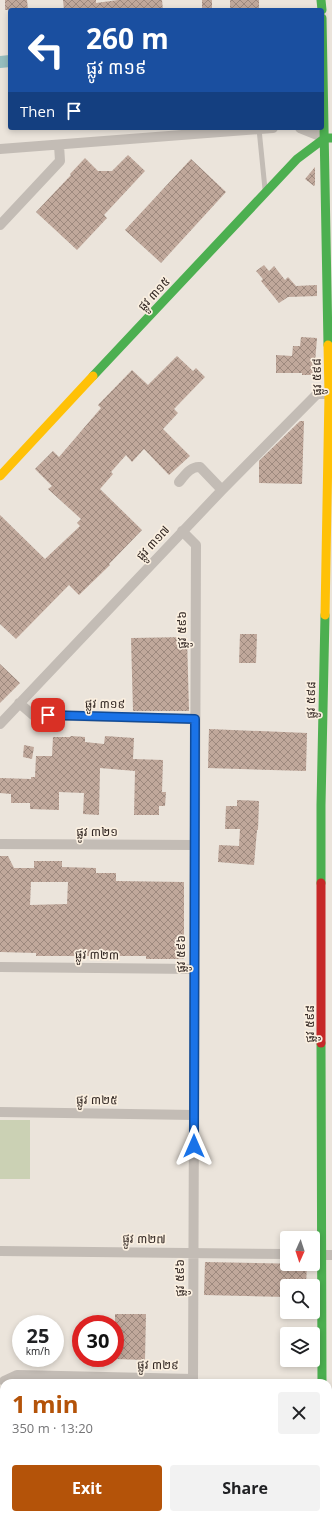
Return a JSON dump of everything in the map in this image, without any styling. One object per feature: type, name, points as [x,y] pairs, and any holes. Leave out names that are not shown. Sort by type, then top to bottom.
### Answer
[{"type":"main road","name":"ផ្លូវ ៥៩៨","points":[[322,1379],[321,805],[328,683],[331,394],[329,138],[324,52]]},
{"type":"main road","name":"ផ្លូវ ៣១៥","points":[[0,476],[297,160],[329,138]]},
{"type":"main road","points":[[321,805],[332,806]]},
{"type":"street","points":[[0,149],[246,130]]},
{"type":"street","points":[[306,130],[329,138]]},
{"type":"street","points":[[0,224],[60,161],[59,145]]},
{"type":"street","name":"ផ្លូវ ៣១៧","points":[[0,724],[182,531],[317,394],[331,394]]},
{"type":"street","points":[[179,482],[191,469],[196,466],[200,467],[222,490]]},
{"type":"street","name":"ផ្លូវ ៥៩៦","points":[[182,531],[196,545],[193,1379]]},
{"type":"street","name":"ផ្លូវ ៣១៩","points":[[19,704],[33,715],[195,719]]},
{"type":"street","name":"ផ្លូវ ៣២១","points":[[0,844],[195,845]]},
{"type":"street","name":"ផ្លូវ ៣២៣","points":[[0,968],[194,969]]},
{"type":"street","name":"ផ្លូវ ៣២៥","points":[[0,1112],[194,1115]]},
{"type":"street","name":"ផ្លូវ ៣២៧","points":[[0,1251],[280,1254]]},
{"type":"street","name":"ផ្លូវ ៣២៩","points":[[3,1379],[17,1375],[134,1379]]},
{"type":"lane","points":[[259,130],[266,192]]},
{"type":"green space","points":[[0,1120],[30,1120],[30,1179],[0,1179]]},
{"type":"building","points":[[5,0],[27,0],[28,8],[8,8],[8,10],[5,10]]},
{"type":"building","points":[[63,0],[96,0],[96,3],[118,0],[162,0],[163,8],[64,8]]},
{"type":"building","points":[[202,0],[212,0],[212,8],[202,8]]},
{"type":"building","points":[[230,0],[259,0],[259,8],[230,8]]},
{"type":"building","points":[[128,155],[145,171],[104,215],[107,218],[77,250],[36,212],[85,158],[98,171],[112,171]]},
{"type":"building","points":[[191,159],[226,192],[161,263],[125,230]]},
{"type":"building","points":[[315,167],[315,185],[314,186],[305,179]]},
{"type":"building","points":[[264,265],[269,271],[274,266],[285,280],[288,277],[296,286],[317,285],[317,296],[288,297],[279,303],[261,281],[263,279],[256,271]]},
{"type":"building","points":[[301,337],[317,338],[314,375],[302,375],[302,373],[276,373],[276,355],[292,356],[293,346],[300,346]]},
{"type":"building","points":[[177,356],[193,371],[196,368],[205,377],[174,409],[178,413],[163,429],[190,456],[169,475],[144,449],[132,462],[126,455],[111,472],[113,474],[100,489],[142,530],[109,564],[110,565],[79,595],[69,585],[16,639],[0,624],[0,515],[45,559],[80,526],[77,523],[81,519],[48,489],[52,486],[35,469],[53,451],[59,457],[101,408],[98,405],[132,370],[148,385]]},
{"type":"building","points":[[300,421],[304,421],[302,484],[259,483],[259,461]]},
{"type":"building","points":[[240,634],[257,634],[256,663],[239,663]]},
{"type":"building","points":[[187,637],[189,711],[133,711],[131,638]]},
{"type":"building","points":[[0,664],[20,683],[0,703]]},
{"type":"building","points":[[209,729],[307,733],[306,771],[208,768]]},
{"type":"building","points":[[105,736],[134,738],[133,759],[163,760],[162,792],[166,792],[165,806],[159,806],[159,815],[134,815],[135,771],[100,768],[99,815],[83,814],[84,793],[59,792],[59,810],[30,809],[30,803],[11,803],[11,794],[0,793],[0,778],[31,779],[31,777],[35,777],[36,756],[52,756],[53,737],[85,737],[85,742],[104,744]]},
{"type":"building","points":[[24,745],[34,747],[32,759],[23,757]]},
{"type":"building","points":[[237,800],[259,801],[258,830],[254,865],[218,862],[219,845],[239,846],[240,829],[225,829],[226,806],[237,806]]},
{"type":"building","points":[[0,856],[8,856],[14,868],[34,868],[34,861],[62,861],[62,867],[96,868],[96,873],[116,873],[116,881],[184,882],[184,959],[146,959],[146,956],[36,956],[36,953],[0,952]],"holes":[[[31,882],[68,882],[67,904],[30,905]]]},
{"type":"building","points":[[205,1262],[280,1263],[280,1271],[307,1271],[306,1279],[280,1279],[280,1297],[204,1295]]},
{"type":"building","points":[[146,1314],[145,1360],[124,1359],[124,1315],[115,1315]]},
{"type":"waterway","points":[[0,62],[8,61]]},
{"type":"traffic: fast","points":[[321,0],[322,8]]},
{"type":"traffic: fast","points":[[324,127],[328,345]]},
{"type":"traffic: fast","points":[[93,376],[297,159],[325,138],[332,138]]},
{"type":"traffic: fast","points":[[321,883],[325,615]]},
{"type":"traffic: fast","points":[[321,1043],[322,1379]]},
{"type":"traffic: slow","points":[[325,615],[329,394],[328,345]]},
{"type":"traffic: slow","points":[[0,476],[93,376]]},
{"type":"traffic: jam","points":[[321,883],[321,1043]]},
{"type":"route","points":[[48,715],[195,719],[194,1146]]}]
